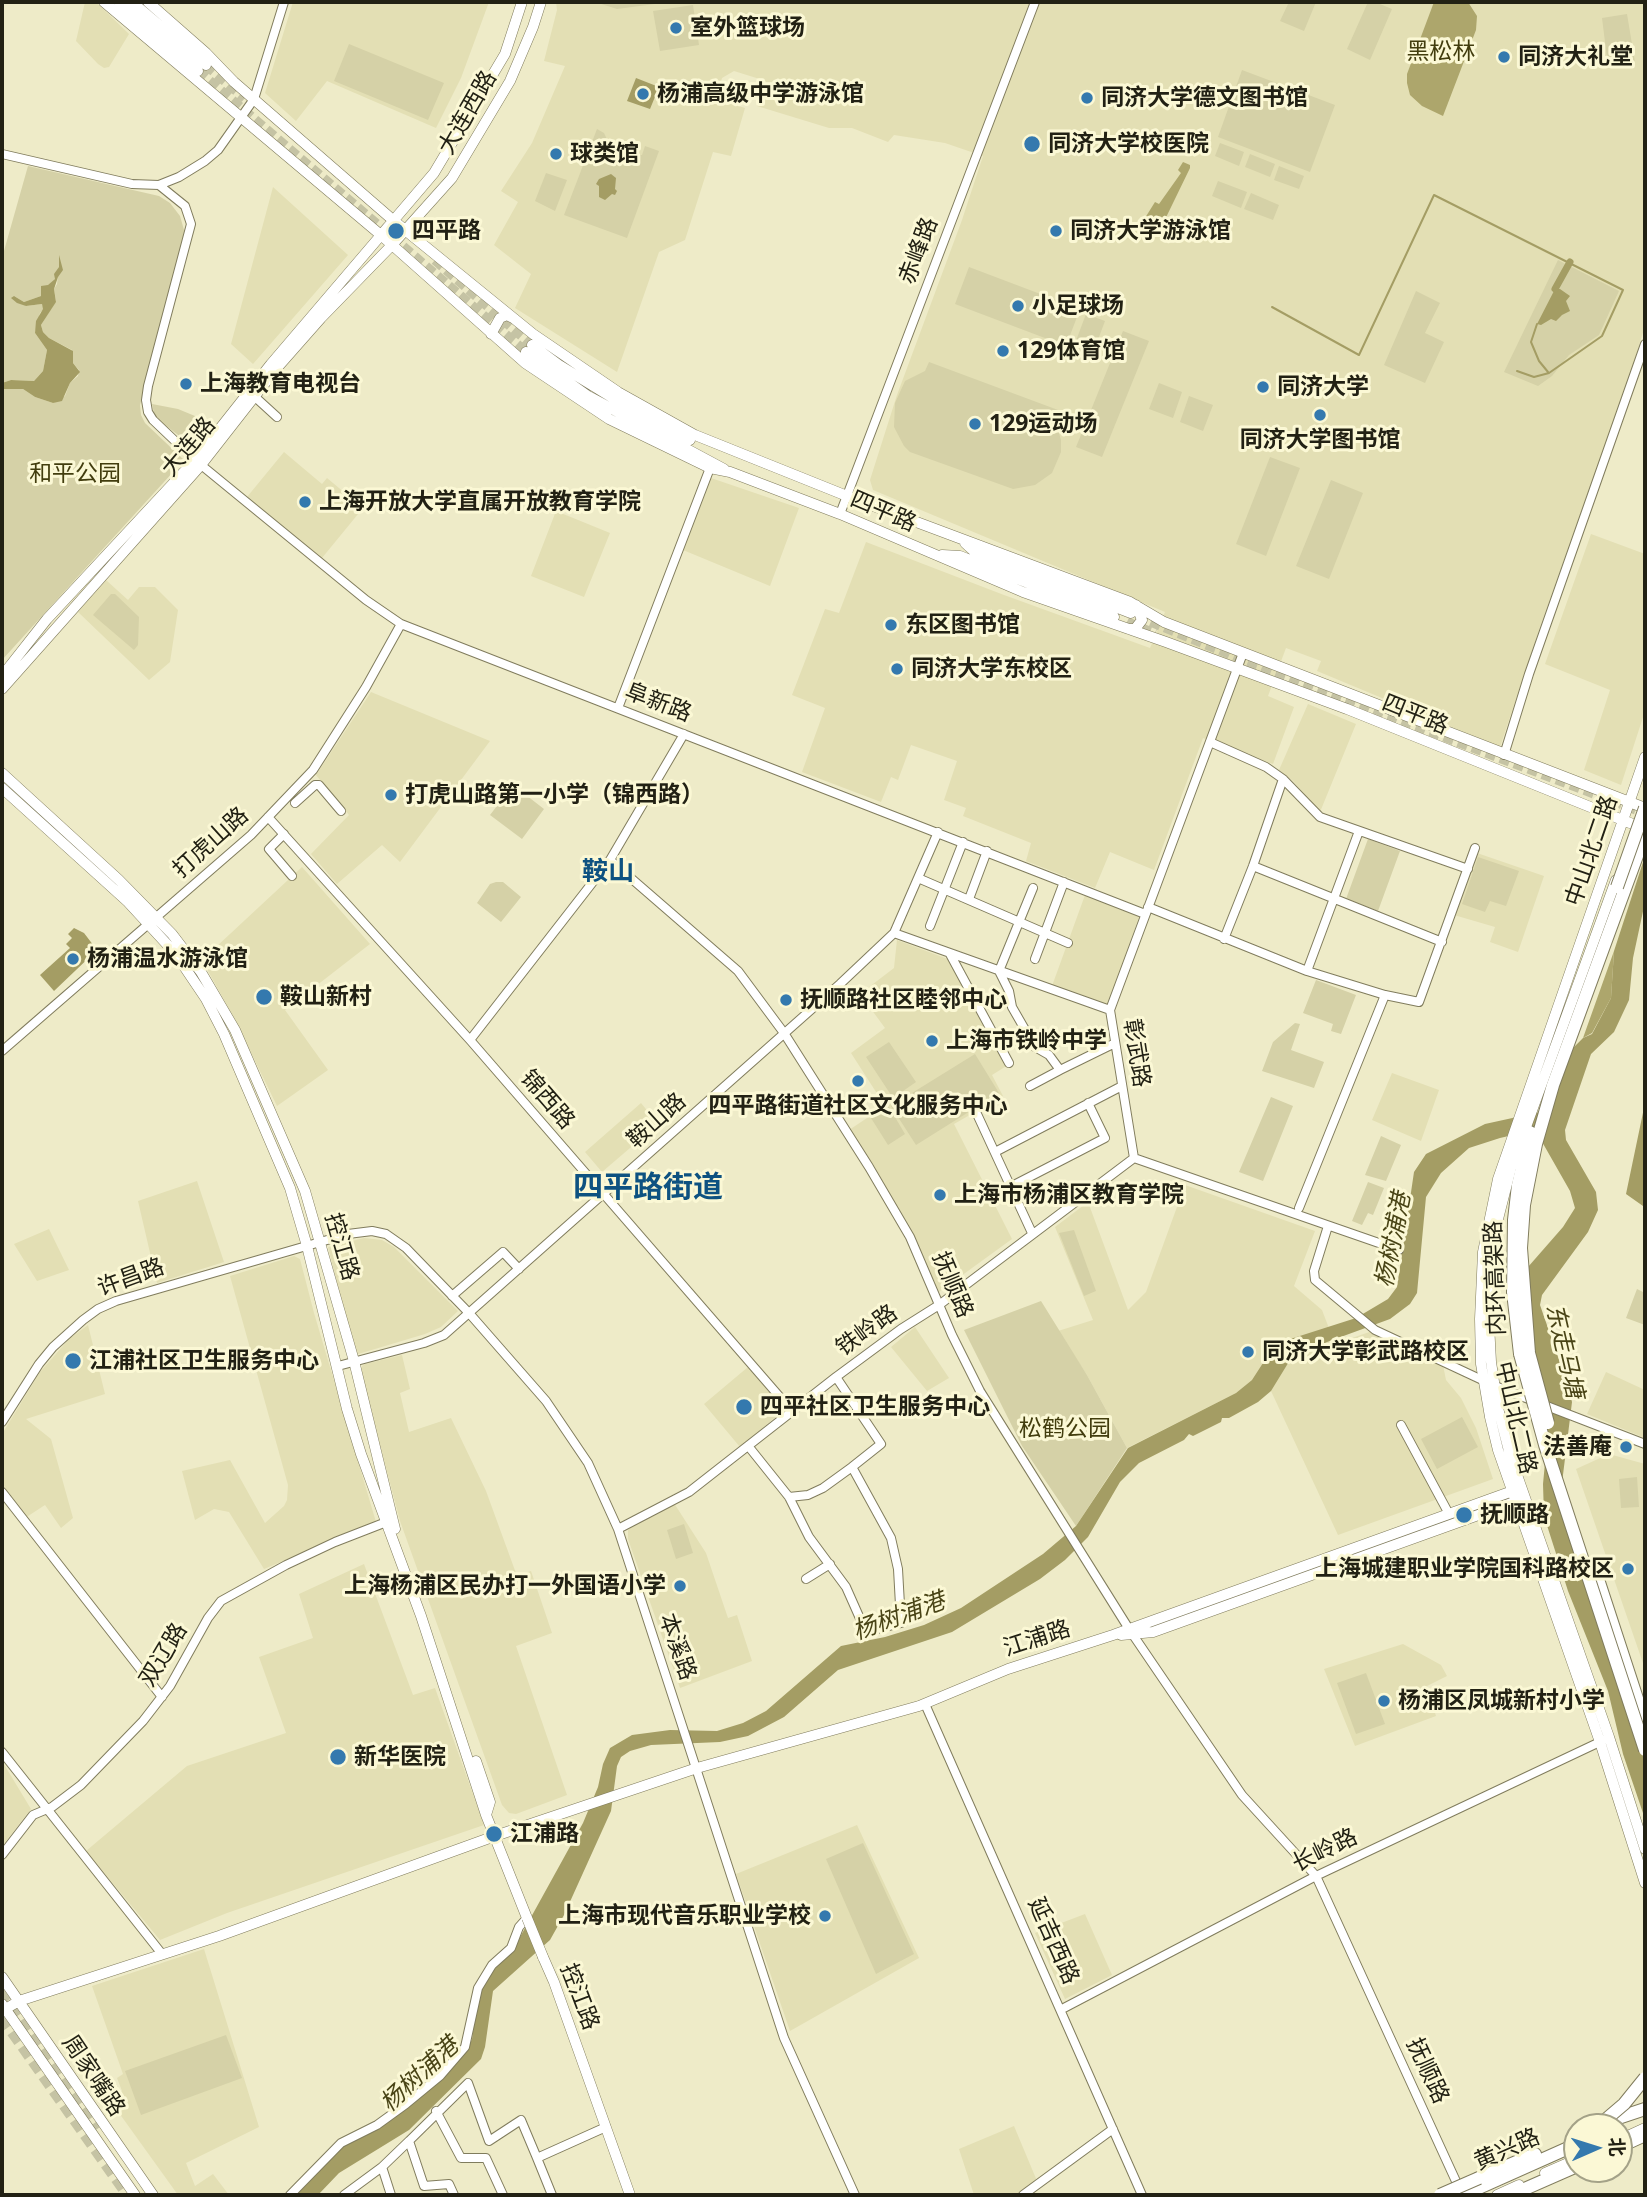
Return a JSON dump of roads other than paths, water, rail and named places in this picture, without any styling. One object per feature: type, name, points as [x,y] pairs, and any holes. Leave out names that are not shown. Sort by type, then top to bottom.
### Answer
[{"type":"highway","name":"内环高架路","points":[[1645,806],[1534,1118],[1518,1185],[1513,1252],[1516,1327],[1524,1372],[1645,1750]]},
{"type":"highway","name":"内环高架路","points":[[1642,829],[1535,1144],[1524,1205],[1522,1277],[1532,1370],[1645,1723]]},
{"type":"highway","points":[[1594,1567],[1605,1590],[1645,1706]]},
{"type":"highway","points":[[1613,2113],[1645,2078]]},
{"type":"highway","points":[[1623,2113],[1645,2092]]},
{"type":"highway","points":[[1440,2195],[1563,2145]]},
{"type":"highway","points":[[1460,2194],[1563,2150]]},
{"type":"highway","points":[[1483,2195],[1563,2159]]},
{"type":"highway","points":[[1511,2195],[1563,2172]]},
{"type":"main road","name":"四平路","points":[[104,2],[382,236],[491,334],[545,377],[609,419],[710,468],[730,472],[840,514],[934,555],[960,556],[1131,618],[1164,622],[1504,755],[1645,806]]},
{"type":"main road","points":[[119,2],[202,68],[132,2]]},
{"type":"main road","name":"四平路","points":[[148,2],[394,221],[559,355],[695,435],[961,539],[976,553],[1131,618],[1237,669],[1347,709],[1642,829]]},
{"type":"main road","name":"大连西路","points":[[382,236],[434,173],[488,84],[505,54],[522,2]]},
{"type":"main road","name":"大连西路","points":[[405,229],[452,178],[510,81],[541,2]]},
{"type":"main road","name":"大连路","points":[[2,688],[321,318],[405,229]]},
{"type":"main road","name":"大连路","points":[[2,676],[47,619],[198,463],[271,364],[382,236]]},
{"type":"main road","points":[[491,334],[502,317],[511,317]]},
{"type":"main road","points":[[722,447],[693,441],[654,422],[529,349],[588,396],[730,472]]},
{"type":"main road","name":"中山北二路","points":[[1518,1495],[1501,1424],[1489,1324],[1492,1261],[1503,1197],[1521,1139],[1525,1112],[1645,757]]},
{"type":"main road","name":"控江路","points":[[2,773],[157,917],[190,955],[235,1030],[276,1112],[305,1191],[354,1361],[379,1461],[388,1521]]},
{"type":"main road","name":"控江路","points":[[2,788],[128,902],[175,953],[206,999],[224,1034],[290,1188],[361,1454],[421,1616],[486,1815],[554,1982],[630,2195]]},
{"type":"main road","name":"中山北二路","points":[[1645,806],[1642,829],[1525,1112],[1510,1141],[1498,1179],[1483,1252],[1480,1319],[1484,1381],[1490,1417],[1645,1849]]},
{"type":"main road","name":"江浦路","points":[[3,2008],[697,1768],[925,1704],[1008,1669],[1131,1631],[1518,1495]]},
{"type":"main road","name":"中山北二路","points":[[1604,1740],[1645,1883]]},
{"type":"main road","name":"周家嘴路","points":[[2,1977],[153,2195]]},
{"type":"main road","name":"江浦路","points":[[2,1998],[19,2001]]},
{"type":"main road","name":"周家嘴路","points":[[3,2008],[135,2195]]},
{"type":"main road","name":"黄兴路","points":[[1497,2195],[1563,2165]]},
{"type":"street","points":[[2,154],[132,184],[159,185],[179,177],[205,162],[218,150],[254,99],[284,2]]},
{"type":"street","name":"赤峰路","points":[[840,514],[1035,2]]},
{"type":"street","name":"阜新路","points":[[159,185],[185,206],[191,224],[146,400],[148,412],[198,463],[355,591],[401,624],[1064,882],[1307,971],[1385,995],[1419,1002],[1442,942]]},
{"type":"street","points":[[1504,755],[1529,674],[1645,344]]},
{"type":"street","points":[[254,396],[277,417]]},
{"type":"street","points":[[618,708],[710,468]]},
{"type":"street","name":"打虎山路","points":[[2,1051],[251,835],[313,770],[366,687],[401,624]]},
{"type":"street","name":"彰武路","points":[[1134,1158],[1110,1010],[1243,653]]},
{"type":"street","points":[[470,1040],[610,860],[684,734]]},
{"type":"street","points":[[1210,742],[1266,768],[1283,779],[1320,817],[1468,869]]},
{"type":"street","points":[[1224,939],[1283,779]]},
{"type":"street","points":[[296,803],[314,785],[319,785],[341,811]]},
{"type":"street","name":"锦西路","points":[[268,817],[470,1040],[603,1195],[729,1335],[792,1411]]},
{"type":"street","points":[[1307,971],[1359,831]]},
{"type":"street","name":"鞍山路","points":[[338,1366],[444,1335],[603,1195],[894,933],[938,832]]},
{"type":"street","points":[[284,834],[269,849],[292,876]]},
{"type":"street","points":[[930,926],[963,842]]},
{"type":"street","points":[[1253,866],[1442,942],[1475,848]]},
{"type":"street","points":[[969,899],[987,851]]},
{"type":"street","name":"抚顺路","points":[[610,860],[737,971],[783,1033],[871,1166],[910,1237],[976,1385],[1131,1631],[1242,1795],[1316,1876],[1460,2194]]},
{"type":"street","points":[[918,878],[1068,943]]},
{"type":"street","points":[[1035,959],[1064,882]]},
{"type":"street","points":[[1033,888],[999,971],[1009,991],[1012,1007],[1029,1040],[1049,1055],[1060,1070]]},
{"type":"street","points":[[894,933],[1110,1010]]},
{"type":"street","points":[[950,954],[1009,1063]]},
{"type":"street","points":[[1298,1208],[1385,995]]},
{"type":"street","points":[[1030,1086],[1111,1045]]},
{"type":"street","points":[[995,1152],[1122,1086]]},
{"type":"street","points":[[1010,1186],[1105,1138],[1088,1103]]},
{"type":"street","points":[[978,1114],[1032,1233]]},
{"type":"street","points":[[1134,1158],[1399,1251]]},
{"type":"street","name":"铁岭路","points":[[618,1529],[690,1492],[836,1377],[901,1329],[939,1305],[1134,1158]]},
{"type":"street","points":[[1328,1226],[1314,1271],[1315,1280],[1375,1330],[1495,1386],[1645,1444]]},
{"type":"street","name":"本溪路","points":[[320,1242],[361,1232],[386,1234],[405,1248],[469,1313],[546,1401],[588,1463],[618,1529],[784,2038],[855,2195]]},
{"type":"street","name":"许昌路","points":[[2,1423],[39,1364],[53,1347],[98,1309],[137,1293],[320,1242]]},
{"type":"street","points":[[452,1296],[503,1252],[519,1269]]},
{"type":"street","points":[[789,1497],[808,1495],[823,1488],[881,1444],[836,1377]]},
{"type":"street","points":[[1401,1425],[1449,1514]]},
{"type":"street","points":[[750,1447],[789,1497],[808,1537],[846,1587],[866,1632],[901,1623],[898,1569],[891,1538],[852,1466]]},
{"type":"street","points":[[2,1492],[162,1697]]},
{"type":"street","name":"双辽路","points":[[2,1855],[33,1815],[46,1810],[81,1785],[143,1721],[162,1697],[208,1618],[221,1601],[299,1559],[388,1521]]},
{"type":"street","points":[[806,1579],[830,1563]]},
{"type":"street","name":"延吉西路","points":[[925,1704],[1142,2195]]},
{"type":"street","name":"长岭路","points":[[1062,2010],[1316,1876],[1604,1740]]},
{"type":"street","points":[[2,1752],[162,1954]]},
{"type":"street","points":[[290,2195],[341,2144],[377,2125],[406,2104],[440,2076],[465,2047],[473,2003],[481,1980],[492,1965],[511,1948],[527,1918]]},
{"type":"street","points":[[344,2195],[382,2167],[468,2083],[489,2141],[521,2120],[552,2195]]},
{"type":"street","points":[[436,2112],[461,2158],[486,2158],[503,2195]]},
{"type":"street","points":[[537,2158],[606,2127]]},
{"type":"street","points":[[1023,2195],[1113,2129]]},
{"type":"street","points":[[409,2141],[424,2186],[449,2184],[454,2195]]},
{"type":"street","points":[[382,2167],[391,2195]]},
{"type":"waterway","points":[[1272,307],[1359,355],[1434,195],[1623,290],[1602,336],[1549,373],[1534,377],[1517,371]]},
{"type":"waterway","points":[[1555,289],[1570,262]]},
{"type":"waterway","points":[[1537,324],[1531,342],[1539,361],[1548,372]]},
{"type":"tunnel","points":[[206,65],[245,98]]},
{"type":"tunnel","points":[[198,71],[526,352]]},
{"type":"tunnel","points":[[435,260],[532,345]]},
{"type":"tunnel","points":[[1137,616],[1266,669],[1645,813]]},
{"type":"tunnel","points":[[1127,622],[1155,634]]},
{"type":"tunnel","points":[[2,1990],[100,2127]]},
{"type":"tunnel","points":[[2,2017],[128,2195]]},
{"type":"place","name":"室外篮球场","points":[[676,28]]},
{"type":"place","name":"同济大礼堂","points":[[1504,57]]},
{"type":"place","name":"杨浦高级中学游泳馆","points":[[643,94]]},
{"type":"place","name":"同济大学德文图书馆","points":[[1087,98]]},
{"type":"place","name":"同济大学校医院","points":[[1032,144]]},
{"type":"place","name":"球类馆","points":[[556,154]]},
{"type":"place","name":"四平路","points":[[396,231]]},
{"type":"place","name":"同济大学游泳馆","points":[[1056,231]]},
{"type":"place","name":"小足球场","points":[[1018,306]]},
{"type":"place","name":"129体育馆","points":[[1003,351]]},
{"type":"place","name":"上海教育电视台","points":[[186,384]]},
{"type":"place","name":"同济大学","points":[[1263,387]]},
{"type":"place","name":"同济大学图书馆","points":[[1320,415]]},
{"type":"place","name":"129运动场","points":[[975,424]]},
{"type":"place","name":"上海开放大学直属开放教育学院","points":[[305,502]]},
{"type":"place","name":"东区图书馆","points":[[891,625]]},
{"type":"place","name":"同济大学东校区","points":[[897,669]]},
{"type":"place","name":"打虎山路第一小学（锦西路）","points":[[391,795]]},
{"type":"place","name":"杨浦温水游泳馆","points":[[73,959]]},
{"type":"place","name":"鞍山新村","points":[[264,997]]},
{"type":"place","name":"抚顺路社区睦邻中心","points":[[786,1000]]},
{"type":"place","name":"上海市铁岭中学","points":[[932,1041]]},
{"type":"place","name":"四平路街道社区文化服务中心","points":[[858,1081]]},
{"type":"place","name":"上海市杨浦区教育学院","points":[[940,1195]]},
{"type":"place","name":"同济大学彰武路校区","points":[[1248,1352]]},
{"type":"place","name":"江浦社区卫生服务中心","points":[[73,1361]]},
{"type":"place","name":"四平社区卫生服务中心","points":[[744,1407]]},
{"type":"place","name":"法善庵","points":[[1626,1447]]},
{"type":"place","name":"抚顺路","points":[[1464,1515]]},
{"type":"place","name":"上海城建职业学院国科路校区","points":[[1628,1569]]},
{"type":"place","name":"‌上海杨浦区民办打一外国语小学","points":[[680,1586]]},
{"type":"place","name":"杨浦区凤城新村小学","points":[[1384,1701]]},
{"type":"place","name":"新华医院","points":[[338,1757]]},
{"type":"place","name":"江浦路","points":[[494,1834]]},
{"type":"place","name":"上海市现代音乐职业学校","points":[[825,1916]]},
{"type":"district","name":"鞍山","points":[[608,873]]},
{"type":"district","name":"四平路街道","points":[[648,1188]]},
{"type":"park label","name":"黑松林","points":[[1441,52]]},
{"type":"park label","name":"和平公园","points":[[75,474]]},
{"type":"park label","name":"松鹤公园","points":[[1065,1429]]},
{"type":"water label","name":"杨树浦港","points":[[1394,1240]]},
{"type":"water label","name":"东走马塘","points":[[1564,1351]]},
{"type":"water label","name":"杨树浦港","points":[[899,1617]]},
{"type":"water label","name":"杨树浦港","points":[[420,2075]]}]
